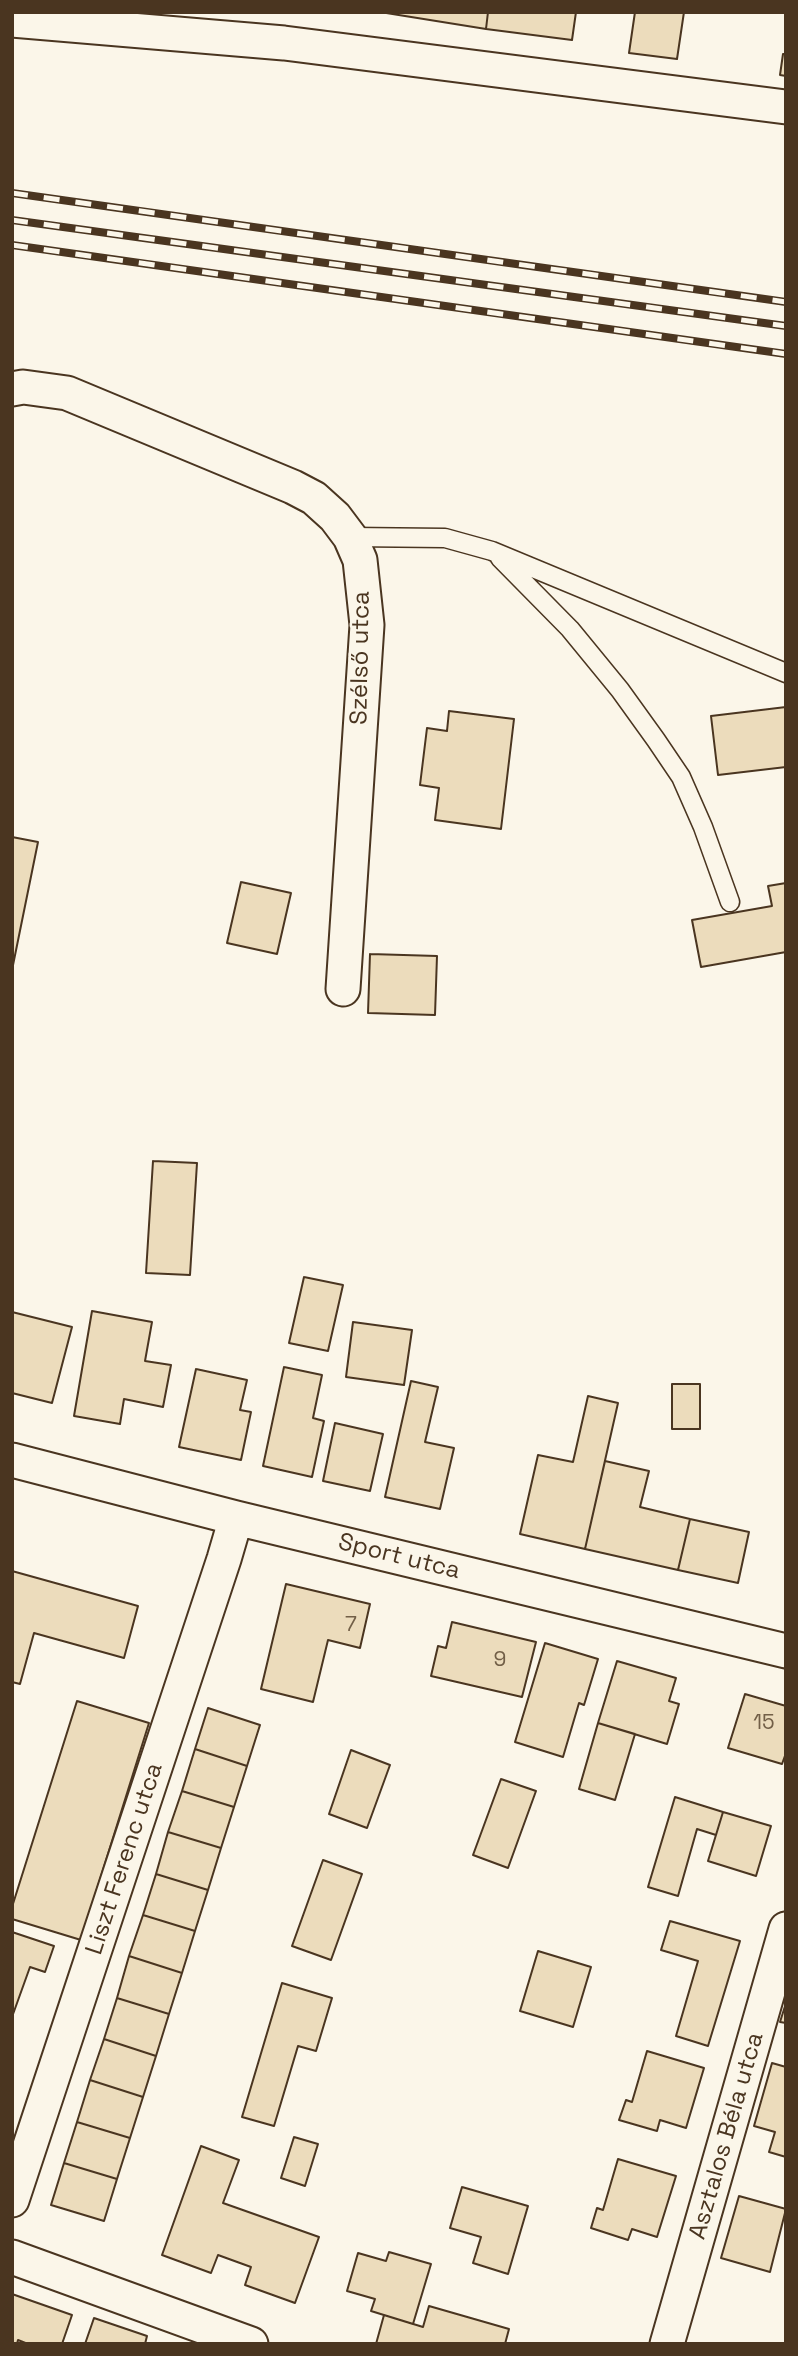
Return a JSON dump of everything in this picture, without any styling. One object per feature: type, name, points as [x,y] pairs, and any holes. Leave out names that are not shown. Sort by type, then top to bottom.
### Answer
[{"type":"street","points":[[12,20],[284,43],[786,107]]},
{"type":"street","name":"Szélső utca","points":[[12,389],[23,387],[67,393],[293,487],[314,498],[335,517],[350,537],[360,560],[367,625],[343,989]]},
{"type":"street","name":"Sport utca","points":[[12,1460],[236,1518],[786,1651]]},
{"type":"street","name":"Liszt Ferenc utca","points":[[12,2200],[216,1586],[236,1518]]},
{"type":"street","name":"Asztalos Béla utca","points":[[667,2344],[786,1929]]},
{"type":"street","points":[[12,2257],[251,2344]]},
{"type":"lane","points":[[350,537],[445,538],[492,551],[786,673]]},
{"type":"lane","points":[[492,551],[570,629],[620,690],[656,740],[681,777],[704,827],[730,902]]},
{"type":"building","points":[[380,12],[488,12],[486,29]]},
{"type":"building","points":[[488,12],[576,12],[572,40],[486,29]]},
{"type":"building","points":[[635,12],[684,12],[677,59],[629,53]]},
{"type":"building","points":[[783,54],[786,54],[786,76],[780,75]]},
{"type":"building","points":[[786,707],[786,767],[718,775],[711,716]]},
{"type":"building","points":[[449,711],[514,719],[501,829],[435,820],[439,788],[420,785],[427,728],[447,731]]},
{"type":"building","points":[[12,837],[38,842],[12,970]]},
{"type":"building","points":[[241,882],[291,893],[277,954],[227,943]]},
{"type":"building","points":[[786,883],[786,952],[701,967],[692,920],[772,906],[768,886]]},
{"type":"building","points":[[370,954],[437,956],[435,1015],[368,1013]]},
{"type":"building","points":[[153,1161],[197,1163],[190,1275],[146,1273]]},
{"type":"building","points":[[304,1277],[343,1285],[328,1351],[289,1343]]},
{"type":"building","points":[[92,1311],[152,1322],[145,1361],[171,1365],[163,1407],[124,1399],[120,1424],[74,1416]]},
{"type":"building","points":[[12,1312],[72,1327],[52,1403],[12,1393]]},
{"type":"building","points":[[353,1322],[412,1330],[404,1385],[346,1377]]},
{"type":"building","points":[[284,1367],[322,1375],[313,1418],[324,1421],[312,1477],[263,1466]]},
{"type":"building","points":[[196,1369],[247,1380],[240,1410],[251,1412],[241,1460],[179,1447]]},
{"type":"building","points":[[411,1381],[438,1387],[425,1442],[454,1448],[440,1509],[385,1497]]},
{"type":"building","points":[[672,1384],[700,1384],[700,1429],[672,1429]]},
{"type":"building","points":[[588,1396],[618,1403],[585,1549],[520,1534],[538,1455],[573,1462]]},
{"type":"building","points":[[335,1423],[383,1434],[370,1491],[323,1481]]},
{"type":"building","points":[[605,1461],[649,1471],[640,1507],[690,1519],[678,1570],[585,1549]]},
{"type":"building","points":[[690,1519],[749,1532],[738,1583],[678,1570]]},
{"type":"building","points":[[12,1571],[138,1606],[124,1658],[34,1633],[20,1684],[12,1682]]},
{"type":"building","points":[[286,1584],[370,1604],[360,1648],[328,1640],[313,1702],[261,1689]]},
{"type":"building","points":[[452,1622],[536,1642],[522,1697],[431,1676],[438,1646],[446,1648]]},
{"type":"building","points":[[545,1643],[598,1659],[584,1705],[579,1703],[563,1757],[515,1742]]},
{"type":"building","points":[[617,1661],[676,1678],[669,1701],[679,1704],[667,1744],[598,1723]]},
{"type":"building","points":[[745,1694],[786,1706],[786,1753],[782,1764],[728,1748]]},
{"type":"building","points":[[77,1701],[149,1723],[81,1940],[12,1919],[12,1907]]},
{"type":"building","points":[[208,1708],[260,1725],[247,1766],[195,1749]]},
{"type":"building","points":[[598,1723],[635,1734],[615,1800],[579,1789]]},
{"type":"building","points":[[195,1749],[247,1766],[234,1807],[182,1791]]},
{"type":"building","points":[[351,1750],[390,1765],[367,1828],[329,1814]]},
{"type":"building","points":[[501,1779],[536,1791],[508,1868],[473,1855]]},
{"type":"building","points":[[182,1791],[234,1807],[221,1848],[168,1832]]},
{"type":"building","points":[[675,1797],[723,1812],[716,1835],[697,1829],[678,1896],[648,1887]]},
{"type":"building","points":[[723,1812],[771,1826],[756,1876],[708,1861]]},
{"type":"building","points":[[168,1832],[221,1848],[208,1890],[156,1874]]},
{"type":"building","points":[[323,1860],[362,1874],[331,1960],[292,1946]]},
{"type":"building","points":[[156,1874],[208,1890],[195,1931],[143,1915]]},
{"type":"building","points":[[143,1915],[195,1931],[182,1973],[129,1956]]},
{"type":"building","points":[[670,1921],[740,1941],[708,2046],[676,2036],[698,1961],[661,1950]]},
{"type":"building","points":[[12,1932],[54,1946],[45,1972],[30,1967],[12,2017]]},
{"type":"building","points":[[538,1951],[591,1967],[573,2027],[520,2011]]},
{"type":"building","points":[[129,1956],[182,1973],[169,2014],[117,1998]]},
{"type":"building","points":[[282,1983],[332,1998],[316,2051],[298,2046],[274,2126],[242,2117]]},
{"type":"building","points":[[117,1998],[169,2014],[156,2056],[104,2039]]},
{"type":"building","points":[[786,2003],[786,2023],[780,2022]]},
{"type":"building","points":[[104,2039],[156,2056],[143,2097],[90,2080]]},
{"type":"building","points":[[647,2051],[704,2068],[686,2128],[660,2120],[657,2131],[619,2120],[626,2100],[632,2102]]},
{"type":"building","points":[[772,2063],[786,2067],[786,2157],[769,2152],[775,2132],[754,2126]]},
{"type":"building","points":[[90,2080],[143,2097],[130,2138],[77,2122]]},
{"type":"building","points":[[77,2122],[130,2138],[117,2179],[64,2163]]},
{"type":"building","points":[[294,2137],[318,2144],[305,2186],[281,2178]]},
{"type":"building","points":[[201,2146],[239,2160],[223,2203],[319,2237],[295,2303],[245,2285],[251,2267],[218,2255],[211,2273],[162,2255]]},
{"type":"building","points":[[618,2159],[676,2176],[657,2237],[632,2229],[628,2240],[591,2228],[597,2208],[603,2210]]},
{"type":"building","points":[[64,2163],[117,2179],[104,2221],[51,2205]]},
{"type":"building","points":[[462,2187],[528,2206],[508,2274],[473,2263],[481,2237],[450,2228]]},
{"type":"building","points":[[739,2196],[786,2209],[770,2272],[721,2258]]},
{"type":"building","points":[[389,2252],[431,2264],[413,2324],[371,2311],[375,2299],[347,2291],[358,2253],[386,2261]]},
{"type":"building","points":[[12,2294],[72,2315],[62,2344],[28,2344],[18,2340],[17,2344],[12,2344]]},
{"type":"building","points":[[429,2306],[509,2329],[505,2344],[376,2344],[384,2315],[423,2327]]},
{"type":"building","points":[[94,2318],[147,2336],[145,2344],[85,2344]]},
{"type":"railway","points":[[12,193],[786,302]]},
{"type":"railway","points":[[12,220],[786,326]]},
{"type":"railway","points":[[12,245],[786,354]]}]
